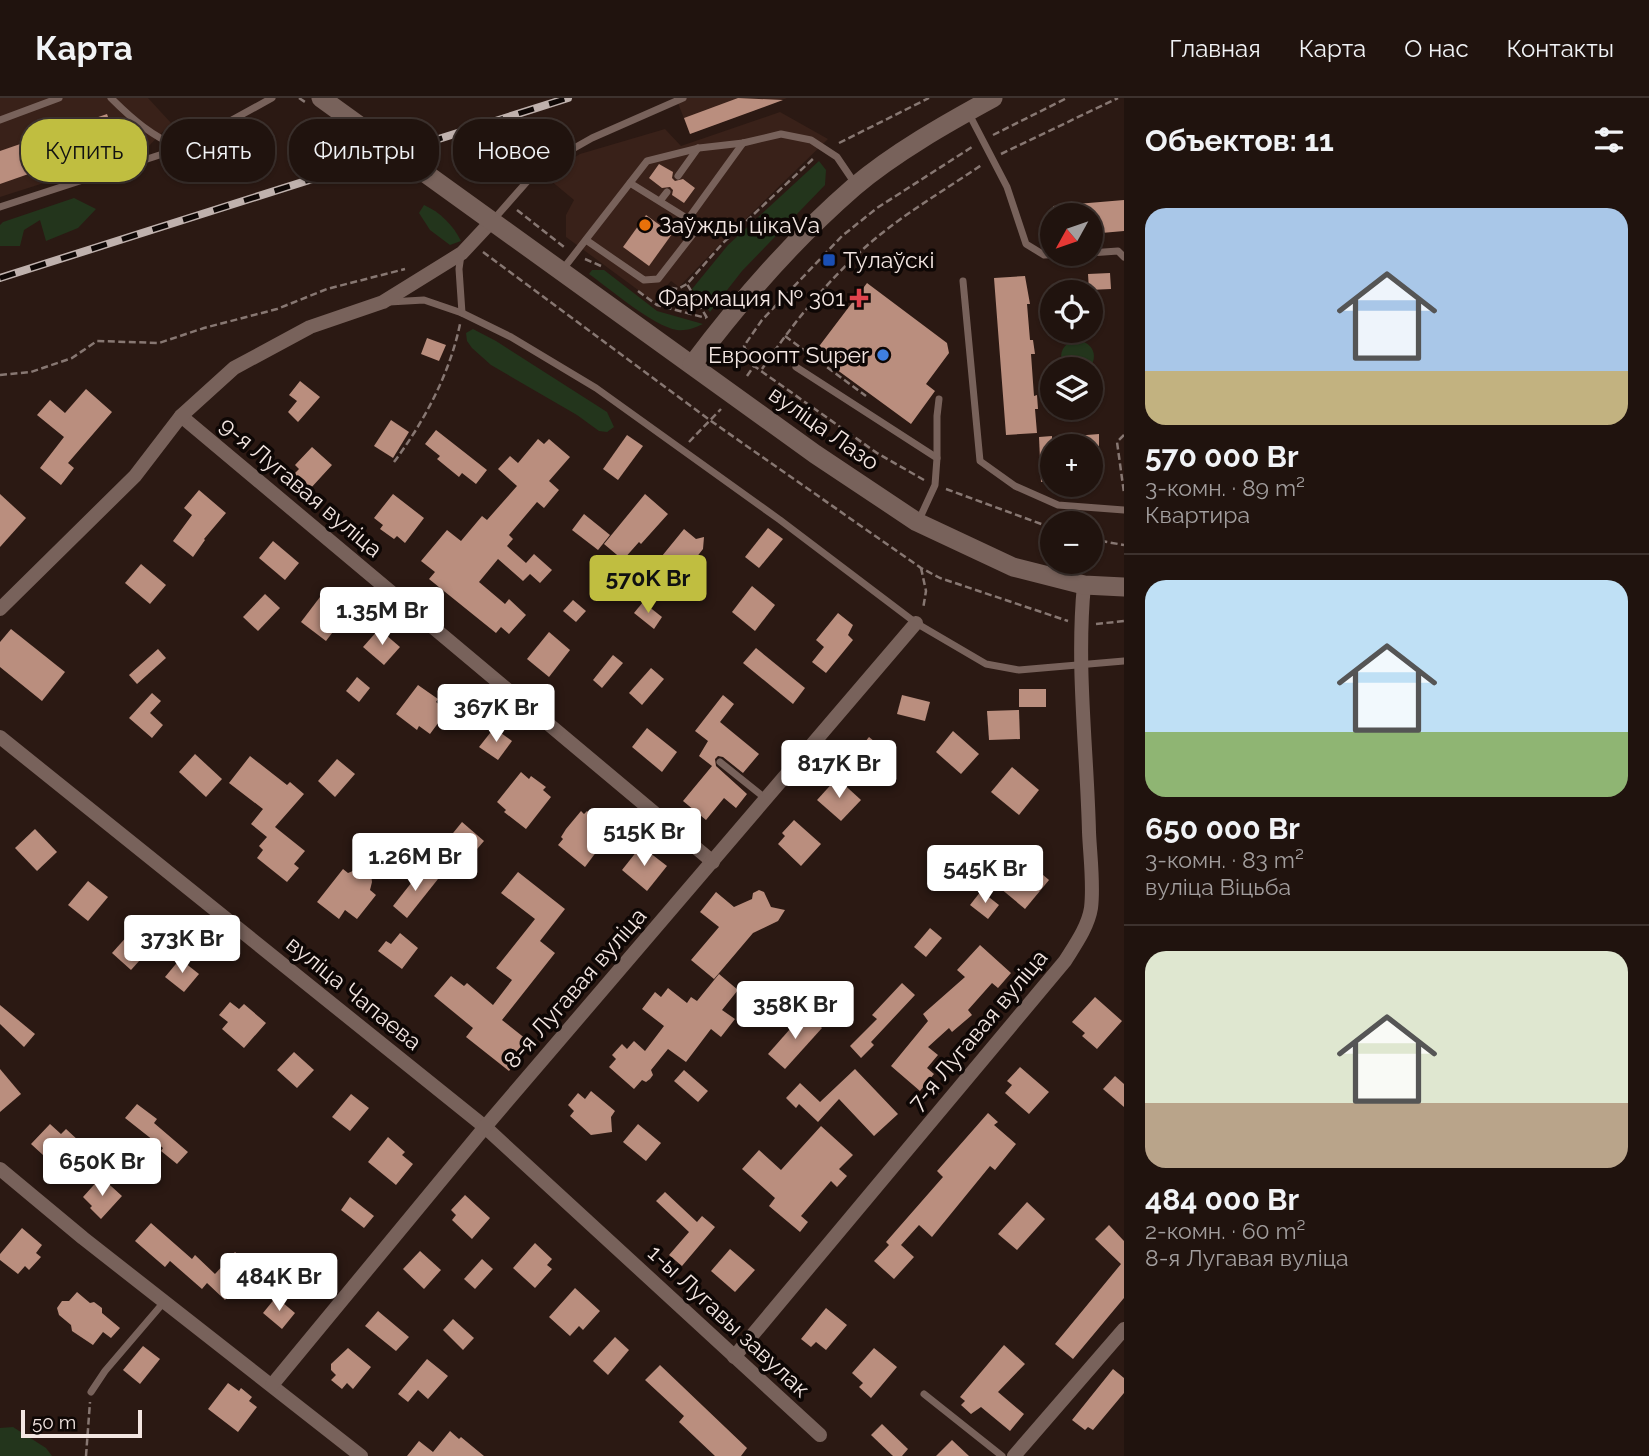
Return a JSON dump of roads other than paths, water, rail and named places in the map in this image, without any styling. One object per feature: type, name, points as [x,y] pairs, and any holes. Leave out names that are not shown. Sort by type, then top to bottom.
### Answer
[{"type":"main road","name":"вуліца Лазо","points":[[321,98],[815,454],[917,522],[1013,567],[1084,585],[1124,587]]},
{"type":"main road","points":[[692,365],[720,328],[795,243],[856,186],[934,131],[993,98]]},
{"type":"street","points":[[0,609],[135,476],[181,416],[234,368],[310,327],[383,302],[467,248],[491,222]]},
{"type":"street","name":"9-я Лугавая вуліца","points":[[181,416],[713,862]]},
{"type":"street","name":"7-я Лугавая вуліца","points":[[734,1357],[1065,961],[1079,939],[1091,909],[1088,780],[1080,665],[1080,622],[1084,585]]},
{"type":"street","name":"8-я Лугавая вуліца","points":[[272,1385],[485,1127],[916,623]]},
{"type":"street","name":"вуліца Чапаева","points":[[0,737],[485,1127],[607,1240]]},
{"type":"street","points":[[0,1169],[361,1456]]},
{"type":"street","name":"1-ы Лугавы завулак","points":[[607,1240],[820,1435]]},
{"type":"street","points":[[1014,1456],[1124,1329]]},
{"type":"lane","points":[[0,120],[60,98]]},
{"type":"lane","points":[[111,98],[135,122],[161,140]]},
{"type":"lane","points":[[234,119],[272,98]]},
{"type":"lane","points":[[491,222],[539,168],[592,138],[683,98]]},
{"type":"lane","points":[[968,112],[1007,187],[1026,244],[1040,253]]},
{"type":"lane","points":[[561,272],[647,161],[699,148],[743,143],[781,134],[811,140],[837,157],[856,186]]},
{"type":"lane","points":[[688,219],[743,143]]},
{"type":"lane","points":[[678,176],[699,148]]},
{"type":"lane","points":[[0,207],[161,155]]},
{"type":"lane","points":[[586,240],[644,280],[658,279],[693,234],[688,219],[630,183]]},
{"type":"lane","points":[[660,201],[667,192]]},
{"type":"lane","points":[[462,313],[459,269],[467,248]]},
{"type":"lane","points":[[1103,252],[1118,251],[1124,257]]},
{"type":"lane","points":[[963,281],[979,461],[1015,486],[1058,505],[1124,510]]},
{"type":"lane","points":[[383,302],[424,300],[462,313],[511,337],[596,388],[780,520],[916,623],[986,664],[1019,670],[1124,661]]},
{"type":"lane","points":[[796,367],[937,458]]},
{"type":"lane","points":[[917,522],[935,485],[939,399]]},
{"type":"lane","points":[[720,762],[766,799]]},
{"type":"lane","points":[[91,1392],[105,1371],[164,1302]]},
{"type":"lane","points":[[924,1394],[1002,1456]]},
{"type":"railway","points":[[0,278],[568,98]]},
{"type":"place","name":"Заўжды цікаVа","points":[[645,225]]},
{"type":"place","name":"Тулаўскі","points":[[829,260]]},
{"type":"place","name":"Фармация № 301","points":[[859,298]]},
{"type":"place","name":"Евроопт Super","points":[[883,355]]}]
